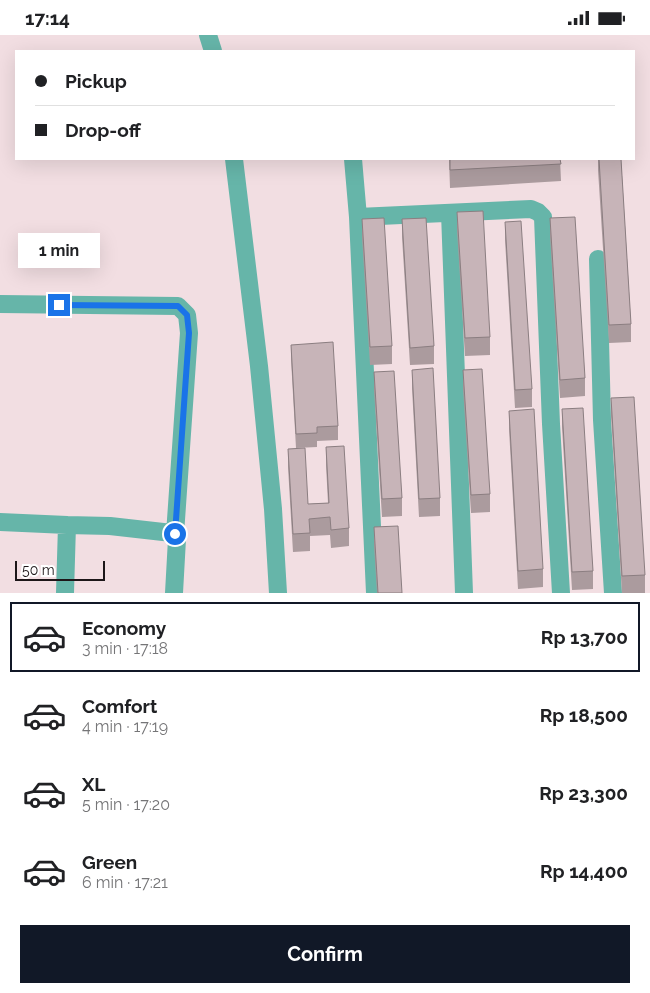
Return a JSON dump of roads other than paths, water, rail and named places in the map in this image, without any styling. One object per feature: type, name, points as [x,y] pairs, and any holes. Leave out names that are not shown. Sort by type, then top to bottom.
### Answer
[{"type":"street","points":[[208,35],[213,50]]},
{"type":"street","points":[[234,160],[259,367],[273,509],[278,593]]},
{"type":"street","points":[[353,160],[358,217],[375,593]]},
{"type":"street","points":[[358,217],[531,209],[543,217],[576,422],[613,593]]},
{"type":"street","points":[[450,213],[464,593]]},
{"type":"street","points":[[561,593],[576,422],[598,259]]},
{"type":"street","points":[[0,304],[178,306],[187,315],[189,333],[175,534],[177,539],[174,593]]},
{"type":"street","points":[[0,522],[110,526],[175,534]]},
{"type":"street","points":[[64,593],[67,525]]}]
